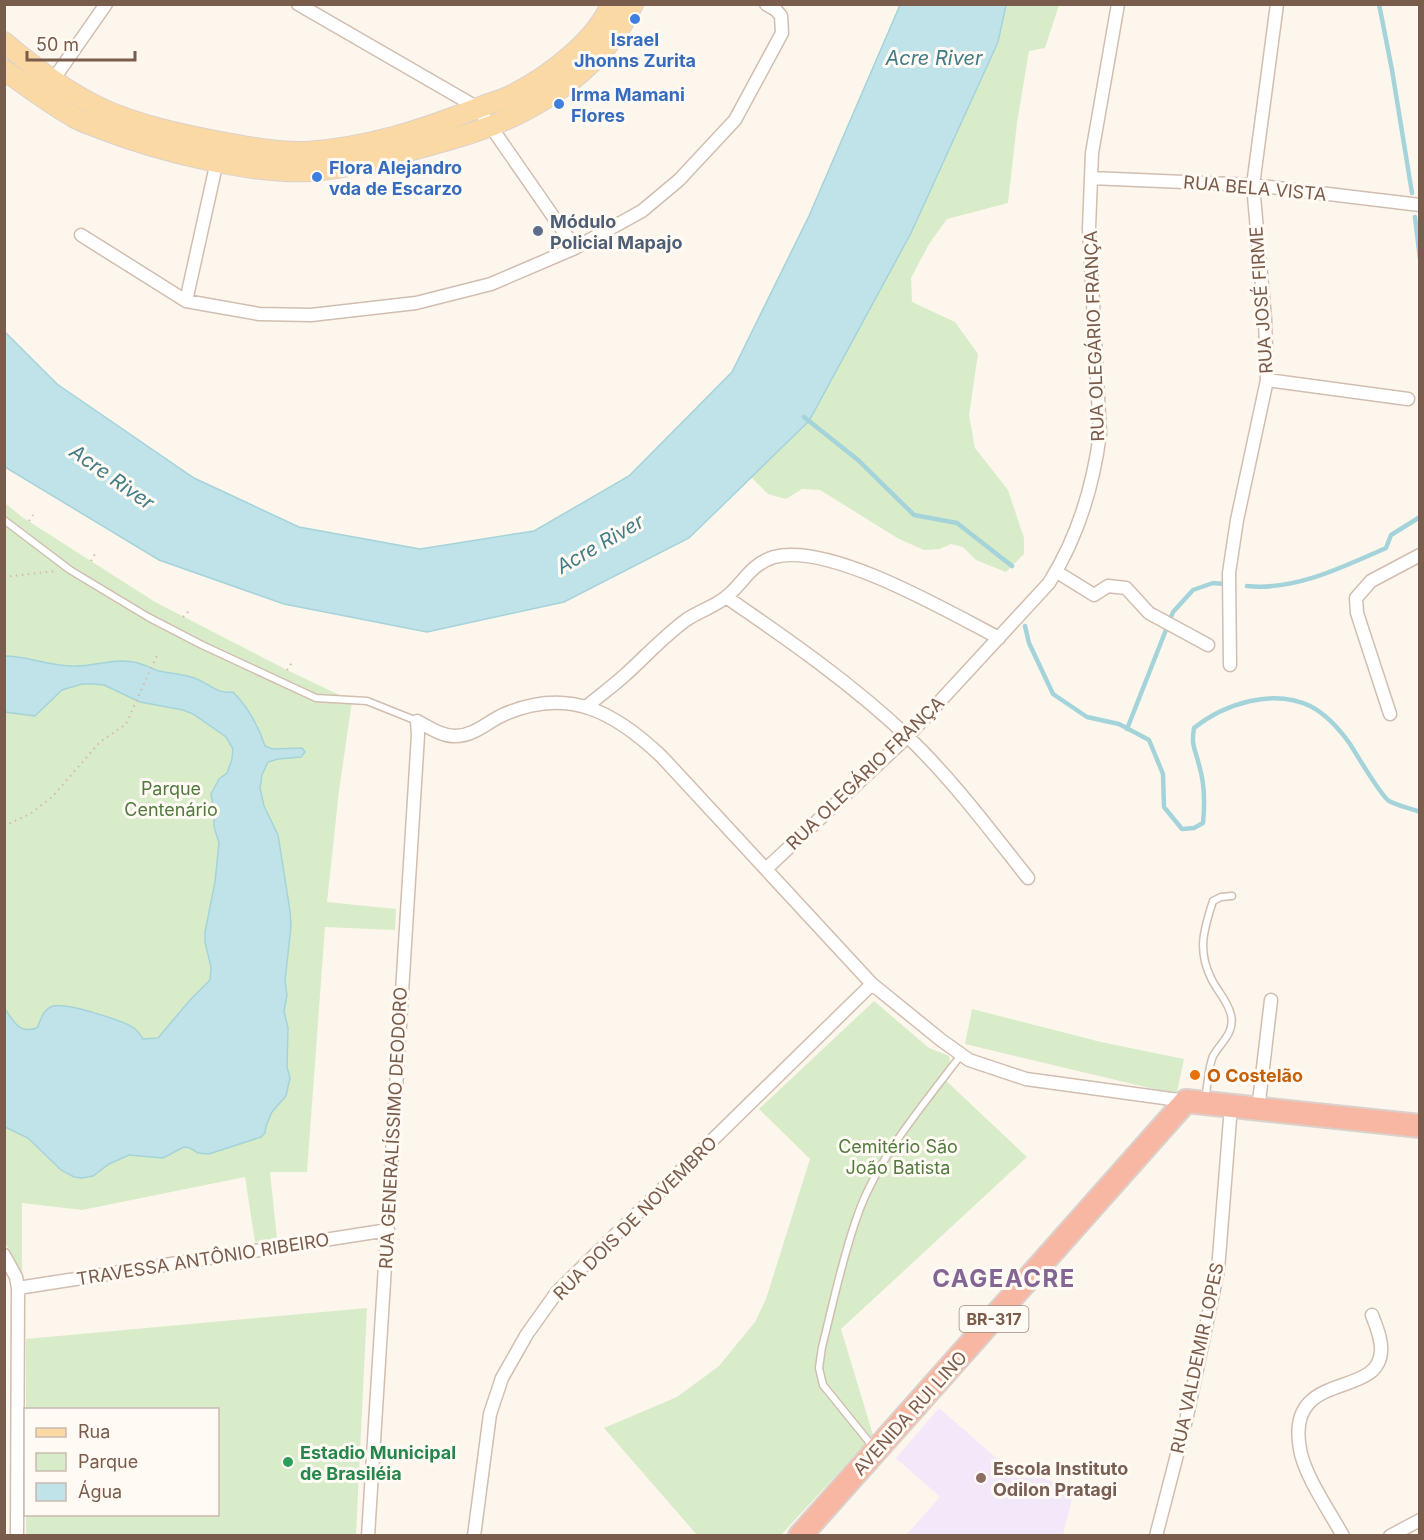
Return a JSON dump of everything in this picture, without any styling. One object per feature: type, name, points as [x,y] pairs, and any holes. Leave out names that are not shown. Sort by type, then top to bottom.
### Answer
[{"type":"highway","points":[[1195,1102],[1419,1126]]},
{"type":"highway","name":"AVENIDA RUI LINO","points":[[800,1536],[1195,1102]]},
{"type":"main road","points":[[4,42],[53,80],[101,108],[144,124],[248,147],[304,152],[343,148],[382,140],[436,125],[514,94],[542,78],[569,57],[608,13],[611,4]]},
{"type":"main road","points":[[4,70],[74,117],[126,138],[218,161],[268,169],[310,171],[353,165],[493,126],[550,95],[589,65],[615,38],[633,4]]},
{"type":"street","points":[[53,80],[106,4]]},
{"type":"street","points":[[298,4],[478,108],[493,126],[575,248]]},
{"type":"street","points":[[81,235],[186,301],[259,314],[311,315],[416,303],[490,284],[575,248],[642,211],[679,180],[735,120],[782,33],[781,15],[776,9],[766,4]]},
{"type":"street","name":"RUA OLEGÁRIO FRANÇA","points":[[767,868],[907,736],[1049,583],[1065,558],[1090,493],[1100,434],[1089,228],[1090,178],[1092,153],[1118,4]]},
{"type":"street","name":"RUA JOSÉ FIRME","points":[[1230,665],[1232,552],[1248,462],[1267,380],[1265,319],[1253,185],[1277,4]]},
{"type":"street","points":[[186,301],[218,161]]},
{"type":"street","name":"RUA BELA VISTA","points":[[1090,178],[1253,185],[1419,205]]},
{"type":"street","points":[[1267,380],[1408,399]]},
{"type":"street","points":[[586,707],[624,676],[663,638],[687,620],[726,597],[748,572],[774,557],[800,555],[831,561],[884,580],[916,594],[999,638]]},
{"type":"street","points":[[1390,714],[1355,606],[1356,598],[1371,581],[1419,555]]},
{"type":"street","points":[[1057,572],[1094,595],[1108,586],[1126,588],[1149,613],[1208,645]]},
{"type":"street","points":[[726,597],[808,652],[907,736],[961,795],[1028,879]]},
{"type":"street","points":[[417,721],[440,733],[462,736],[475,732],[489,721],[521,706],[559,701],[606,714],[638,734],[767,868],[872,984],[961,1055],[969,1060],[1026,1079],[1195,1102]]},
{"type":"street","name":"RUA GENERALÍSSIMO DEODORO","points":[[368,1536],[418,735],[417,721]]},
{"type":"street","name":"RUA DOIS DE NOVEMBRO","points":[[474,1536],[490,1414],[502,1378],[527,1334],[557,1292],[872,984]]},
{"type":"street","points":[[1258,1110],[1271,1000]]},
{"type":"street","name":"RUA VALDEMIR LOPES","points":[[1156,1536],[1186,1416],[1218,1270],[1231,1106]]},
{"type":"street","name":"TRAVESSA ANTÔNIO RIBEIRO","points":[[18,1288],[388,1230]]},
{"type":"street","points":[[4,1255],[16,1277],[18,1288],[17,1536]]},
{"type":"street","points":[[1343,1536],[1300,1452],[1298,1430],[1300,1416],[1309,1402],[1320,1393],[1359,1379],[1374,1369],[1380,1360],[1382,1350],[1372,1316]]},
{"type":"street","points":[[1390,1536],[1419,1520]]},
{"type":"lane","points":[[4,520],[70,570],[202,645],[316,698],[367,701],[417,721]]},
{"type":"lane","points":[[1195,1102],[1214,1055],[1227,1039],[1232,1025],[1226,1002],[1210,977],[1203,935],[1214,901],[1221,897],[1232,896]]},
{"type":"lane","points":[[876,1451],[823,1385],[819,1368],[822,1347],[857,1216],[878,1172],[907,1128],[961,1055]]},
{"type":"path","points":[[29,521],[33,515]]},
{"type":"path","points":[[91,561],[95,554]]},
{"type":"path","points":[[4,577],[70,570]]},
{"type":"path","points":[[183,617],[191,609]]},
{"type":"path","points":[[4,826],[30,814],[52,797],[93,749],[109,735],[119,731],[132,715],[158,653]]},
{"type":"path","points":[[287,670],[293,661]]},
{"type":"shaded area","name":"Escola Instituto Odilon Pratagi","points":[[939,1408],[1010,1470],[1075,1487],[1063,1535],[906,1535],[940,1497],[896,1458]]},
{"type":"green space","points":[[1006,5],[1059,5],[1045,48],[1029,51],[1017,123],[1008,203],[947,219],[929,244],[911,278],[912,302],[955,322],[978,354],[969,415],[975,448],[1008,490],[1024,538],[1024,554],[1006,572],[976,560],[963,547],[951,544],[940,549],[924,550],[899,539],[820,490],[802,489],[786,499],[768,494],[751,477],[809,421],[911,233],[998,42]]},
{"type":"green space","name":"Parque Centenário","points":[[5,503],[22,517],[155,602],[352,701],[327,902],[396,909],[395,930],[325,927],[307,1172],[270,1172],[277,1239],[255,1242],[245,1177],[82,1210],[22,1203],[22,1279],[5,1242]]},
{"type":"green space","name":"Cemitério São João Batista","points":[[874,1001],[929,1048],[949,1056],[950,1062],[941,1076],[1027,1157],[841,1329],[873,1435],[781,1535],[697,1535],[604,1428],[677,1397],[719,1366],[755,1322],[766,1299],[810,1159],[759,1109]]},
{"type":"green space","points":[[972,1009],[1101,1042],[1184,1059],[1177,1092],[1158,1090],[965,1044]]},
{"type":"green space","name":"Estadio Municipal de Brasiléia","points":[[367,1308],[356,1535],[26,1535],[26,1516],[219,1516],[219,1408],[26,1408],[26,1339]]},
{"type":"water","name":"Acre River","points":[[900,5],[1006,5],[998,42],[911,233],[809,421],[689,538],[564,602],[427,632],[284,604],[159,560],[5,467],[5,332],[57,384],[194,478],[299,527],[420,549],[534,531],[629,476],[732,372],[809,216]]},
{"type":"water","points":[[5,656],[73,666],[126,661],[194,678],[219,691],[233,692],[252,717],[265,746],[273,749],[302,748],[305,752],[301,757],[268,762],[262,775],[260,788],[264,806],[278,835],[291,926],[284,1011],[288,1028],[287,1067],[290,1078],[286,1096],[272,1112],[265,1133],[261,1137],[209,1154],[198,1153],[184,1147],[163,1158],[129,1155],[109,1164],[93,1176],[82,1178],[74,1177],[61,1170],[28,1138],[5,1127],[5,1009],[17,1025],[25,1029],[37,1028],[47,1010],[53,1006],[60,1006],[118,1021],[134,1028],[143,1039],[158,1038],[210,980],[211,967],[205,932],[215,882],[219,843],[214,827],[211,794],[219,779],[227,773],[233,749],[226,737],[193,714],[140,702],[104,685],[82,684],[62,690],[35,716],[5,712]]},
{"type":"waterway","points":[[1379,4],[1412,193]]},
{"type":"waterway","points":[[1415,217],[1420,259]]},
{"type":"waterway","points":[[804,417],[858,460],[914,515],[957,523],[1012,566]]},
{"type":"waterway","points":[[1247,586],[1283,585],[1336,570],[1386,548],[1391,535],[1420,517]]},
{"type":"waterway","points":[[1127,729],[1173,612],[1193,590],[1213,583],[1224,584]]},
{"type":"waterway","points":[[1025,626],[1029,643],[1053,694],[1087,717],[1119,724],[1149,740],[1163,774],[1164,807],[1182,829],[1194,828],[1203,823],[1203,786],[1193,743],[1194,728],[1206,719],[1234,706],[1265,699],[1280,698],[1296,701],[1322,713],[1346,739],[1385,798],[1420,812]]},
{"type":"place","name":"Israel Jhonns Zurita","points":[[635,19]]},
{"type":"place","name":"Irma Mamani Flores","points":[[559,104]]},
{"type":"place","name":"Flora Alejandro vda de Escarzo","points":[[317,177]]},
{"type":"place","name":"Módulo Policial Mapajo","points":[[538,231]]},
{"type":"place","name":"O Costelão","points":[[1195,1075]]},
{"type":"place","name":"Estadio Municipal de Brasiléia","points":[[288,1462]]},
{"type":"place","name":"Escola Instituto Odilon Pratagi","points":[[981,1478]]},
{"type":"district","name":"CAGEACRE","points":[[1004,1278]]}]
